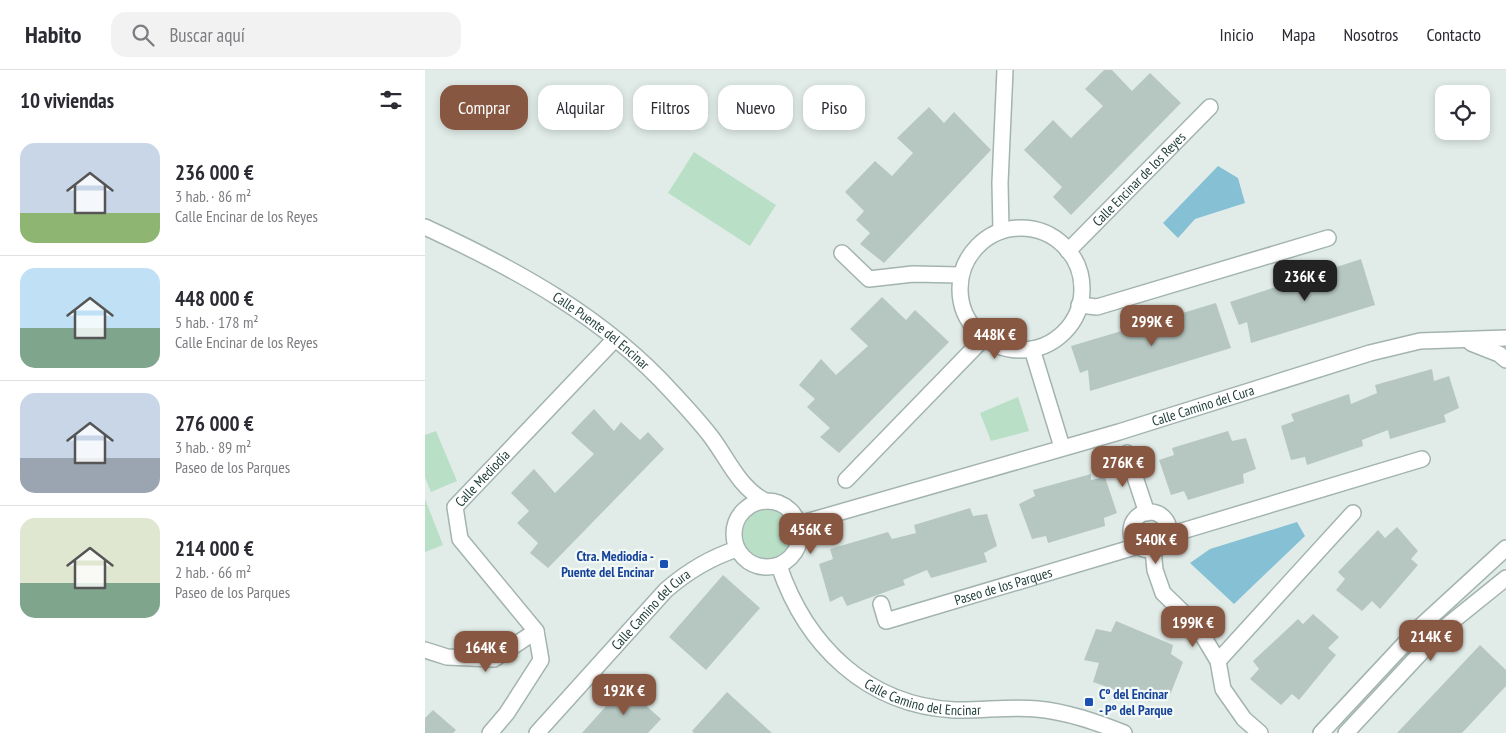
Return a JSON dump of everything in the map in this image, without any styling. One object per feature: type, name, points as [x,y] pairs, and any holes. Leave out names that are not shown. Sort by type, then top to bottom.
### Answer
[{"type":"street","points":[[1001,231],[1005,70]]},
{"type":"street","name":"Calle Encinar de los Reyes","points":[[1068,251],[1210,107]]},
{"type":"street","name":"Calle Puente del Encinar","points":[[425,226],[534,281],[585,315],[615,339],[672,392],[712,438],[740,481],[753,495],[765,501]]},
{"type":"street","points":[[1021,228],[1042,232],[1059,241],[1068,251],[1080,274],[1082,294],[1079,305],[1066,330],[1051,342],[1032,349],[1012,350],[994,344],[977,332],[965,315],[960,295],[961,275],[969,256],[983,241],[1001,231],[1021,228]]},
{"type":"street","points":[[1079,305],[1097,307],[1328,238]]},
{"type":"street","points":[[842,253],[869,279],[913,274],[961,275]]},
{"type":"street","points":[[846,480],[985,338]]},
{"type":"street","name":"Calle Camino del Cura","points":[[799,524],[1119,432],[1370,353],[1421,341],[1465,341],[1506,338]]},
{"type":"street","name":"Calle Mediodía","points":[[490,733],[507,713],[541,660],[536,631],[460,539],[455,507],[615,339]]},
{"type":"street","name":"Calle Camino del Cura","points":[[1465,341],[1499,354],[1506,360]]},
{"type":"street","points":[[1032,349],[1062,447]]},
{"type":"street","points":[[1127,453],[1147,513]]},
{"type":"street","points":[[1169,535],[1422,459]]},
{"type":"street","name":"Calle Puente del Encinar","points":[[740,481],[745,497],[744,510]]},
{"type":"street","points":[[765,501],[780,503],[791,512],[799,524],[801,536],[797,549],[790,559],[779,566],[767,568],[755,566],[744,559],[737,549],[734,536],[736,522],[744,510],[754,504],[765,501]]},
{"type":"street","points":[[1145,548],[1166,542],[1169,535],[1166,521],[1161,516],[1147,513],[1135,520],[1132,526],[1134,540],[1145,548],[1163,593],[1197,626],[1218,661],[1223,689],[1244,719],[1260,733]]},
{"type":"street","points":[[1218,661],[1353,513]]},
{"type":"street","name":"Paseo de los Parques","points":[[881,604],[886,621],[1145,548]]},
{"type":"street","points":[[1321,733],[1421,626],[1506,548]]},
{"type":"street","name":"Calle Camino del Cura","points":[[537,733],[666,590],[685,574],[711,558],[737,549]]},
{"type":"street","name":"Calle Camino del Encinar","points":[[779,566],[789,594],[821,643],[844,668],[875,689],[913,704],[953,710],[1036,709],[1084,717],[1124,733]]},
{"type":"street","points":[[1346,733],[1444,628],[1506,578]]},
{"type":"street","points":[[425,650],[447,657],[494,659],[536,631]]},
{"type":"green space","points":[[694,152],[776,205],[750,246],[668,193]]},
{"type":"green space","points":[[1018,397],[1029,431],[991,441],[980,413]]},
{"type":"green space","points":[[436,431],[457,481],[431,492],[425,477],[425,435]]},
{"type":"green space","points":[[425,499],[443,545],[425,552]]},
{"type":"green space","points":[[762,510],[772,510],[781,514],[787,520],[791,534],[787,548],[781,554],[772,558],[762,558],[753,554],[747,548],[743,539],[743,529],[747,520],[753,514]]},
{"type":"water","points":[[1218,166],[1238,178],[1245,203],[1195,219],[1178,238],[1163,223]]},
{"type":"water","points":[[1297,522],[1305,536],[1234,604],[1190,563],[1210,549]]},
{"type":"building","points":[[1104,70],[1112,70],[1132,91],[1150,73],[1181,103],[1071,215],[1053,197],[1062,187],[1024,150],[1053,120],[1071,138],[1103,106],[1085,89]]},
{"type":"building","points":[[929,107],[944,123],[954,112],[991,150],[884,263],[860,244],[870,233],[856,220],[864,211],[845,192],[875,161],[892,176],[913,153],[897,138]]},
{"type":"building","points":[[1361,259],[1375,305],[1251,343],[1247,322],[1239,325],[1230,302]]},
{"type":"building","points":[[882,297],[906,320],[915,310],[949,342],[839,453],[820,437],[830,428],[807,407],[815,399],[799,385],[821,359],[836,375],[868,346],[850,329]]},
{"type":"building","points":[[1216,303],[1231,348],[1090,391],[1088,370],[1080,373],[1071,346]]},
{"type":"building","points":[[1432,369],[1434,381],[1449,376],[1459,408],[1444,415],[1446,422],[1390,439],[1388,430],[1362,440],[1363,446],[1307,465],[1305,457],[1291,460],[1281,426],[1294,421],[1291,414],[1349,394],[1351,404],[1377,393],[1375,385]]},
{"type":"building","points":[[594,409],[614,431],[621,422],[640,440],[648,432],[664,449],[548,568],[530,553],[538,543],[517,523],[529,511],[511,493],[534,469],[555,493],[594,454],[571,433]]},
{"type":"building","points":[[1228,431],[1232,441],[1246,438],[1256,469],[1243,474],[1244,483],[1188,500],[1184,491],[1171,495],[1159,460],[1174,455],[1172,448]]},
{"type":"building","points":[[1091,474],[1091,480],[1105,477],[1117,513],[1104,518],[1105,526],[1048,543],[1046,536],[1032,539],[1019,504],[1035,496],[1033,490]]},
{"type":"building","points":[[970,508],[973,516],[987,514],[997,546],[984,553],[987,562],[931,578],[927,570],[903,580],[905,585],[847,606],[842,596],[830,602],[819,564],[833,559],[830,549],[888,532],[892,539],[916,533],[914,525]]},
{"type":"building","points":[[1397,527],[1418,551],[1411,559],[1418,565],[1380,609],[1372,601],[1362,611],[1336,590],[1345,579],[1338,572],[1378,530],[1385,538]]},
{"type":"building","points":[[723,575],[760,608],[706,670],[669,637]]},
{"type":"building","points":[[1313,614],[1339,637],[1328,648],[1336,655],[1299,700],[1292,694],[1281,705],[1250,679],[1259,669],[1253,661],[1298,619],[1303,624]]},
{"type":"building","points":[[1116,621],[1173,645],[1171,654],[1183,662],[1170,695],[1155,691],[1150,702],[1093,682],[1099,663],[1084,660],[1096,629],[1111,632]]},
{"type":"building","points":[[1480,645],[1506,670],[1506,686],[1462,733],[1397,733]]},
{"type":"building","points":[[624,686],[661,719],[648,733],[582,733]]},
{"type":"building","points":[[727,692],[772,733],[694,733],[692,731]]},
{"type":"building","points":[[433,710],[456,730],[453,733],[425,733],[425,718]]},
{"type":"place","name":"Ctra. Mediodía - Puente del Encinar","points":[[664,564]]},
{"type":"place","name":"Cº del Encinar - Pº del Parque","points":[[1089,702]]}]
